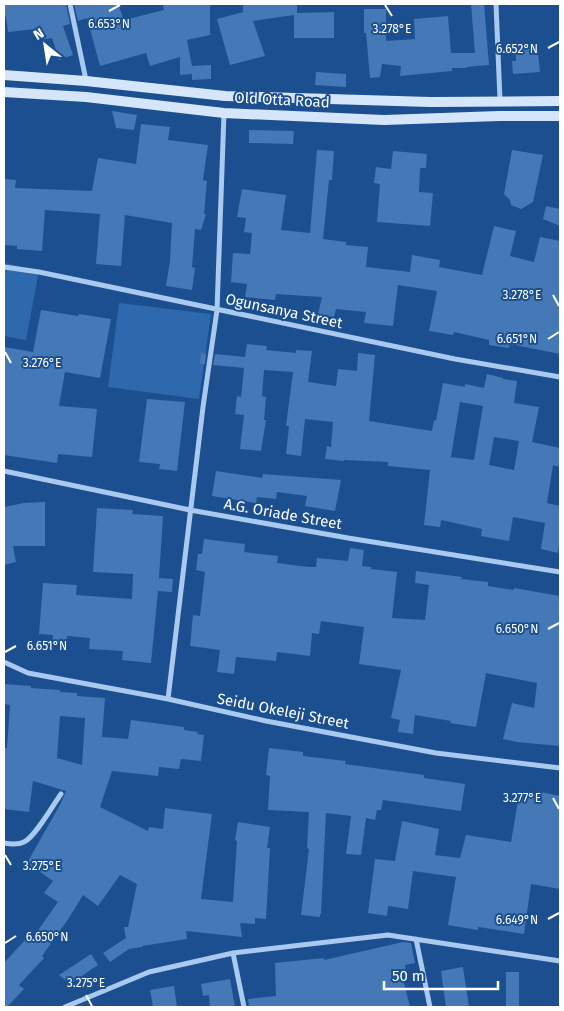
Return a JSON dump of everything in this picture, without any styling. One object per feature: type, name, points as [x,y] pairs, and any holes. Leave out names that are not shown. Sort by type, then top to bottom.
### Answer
[{"type":"street","points":[[70,4],[86,81]]},
{"type":"street","points":[[496,4],[500,100]]},
{"type":"street","name":"Old Otta Road","points":[[4,75],[86,81],[225,96],[430,102],[560,100]]},
{"type":"street","name":"Old Otta Road","points":[[4,92],[86,97],[224,113],[384,120],[560,116]]},
{"type":"street","points":[[430,102],[430,119]]},
{"type":"street","points":[[168,699],[190,510],[217,310],[224,113]]},
{"type":"street","name":"Ogunsanya Street","points":[[4,267],[39,272],[455,359],[560,377]]},
{"type":"street","name":"A.G. Oriade Street","points":[[4,470],[190,510],[358,540],[560,572]]},
{"type":"street","name":"Seidu Okeleji Street","points":[[4,662],[28,673],[168,699],[266,721],[436,753],[560,768]]},
{"type":"street","points":[[4,843],[24,842],[33,834],[61,794]]},
{"type":"street","points":[[65,1007],[148,972],[233,953],[388,935],[560,961]]},
{"type":"street","points":[[416,939],[430,1007]]},
{"type":"street","points":[[233,953],[244,1007]]},
{"type":"shaded area","points":[[4,263],[39,270],[26,340],[4,336]]},
{"type":"shaded area","points":[[119,303],[211,314],[199,399],[108,387]]},
{"type":"building","points":[[4,4],[66,4],[70,24],[63,26],[73,55],[59,60],[52,38],[39,40],[36,29],[8,32],[6,16],[4,17]]},
{"type":"building","points":[[74,4],[118,4],[124,20],[164,10],[163,4],[210,4],[210,35],[187,40],[192,66],[211,65],[211,79],[192,80],[192,74],[180,75],[180,57],[150,66],[146,53],[100,66],[87,18],[78,21]]},
{"type":"building","points":[[243,4],[297,4],[297,13],[334,12],[334,38],[294,38],[294,15],[253,21],[265,56],[230,65],[217,19],[243,12]]},
{"type":"building","points":[[471,4],[484,4],[489,65],[452,68],[452,71],[400,76],[401,66],[382,64],[380,77],[370,78],[366,33],[364,33],[364,9],[386,9],[386,41],[415,39],[414,19],[448,16],[451,53],[475,53]]},
{"type":"building","points":[[537,44],[540,72],[513,74],[512,61],[516,61],[515,46]]},
{"type":"building","points":[[316,72],[346,74],[346,87],[315,85]]},
{"type":"building","points":[[112,111],[137,115],[134,130],[116,128]]},
{"type":"building","points":[[141,124],[170,127],[168,140],[208,145],[203,180],[207,181],[204,214],[206,214],[201,230],[195,229],[192,267],[195,268],[192,290],[166,286],[170,260],[172,223],[125,215],[121,266],[96,264],[100,214],[45,210],[42,251],[17,249],[17,246],[4,245],[4,179],[16,180],[15,188],[92,191],[98,158],[136,164]]},
{"type":"building","points":[[249,130],[294,131],[293,144],[249,143]]},
{"type":"building","points":[[317,150],[334,151],[332,180],[329,180],[323,239],[346,242],[346,245],[368,247],[366,267],[410,272],[412,255],[440,260],[439,267],[482,275],[494,226],[516,231],[510,256],[534,262],[540,237],[560,241],[560,354],[510,344],[509,348],[489,345],[489,340],[454,332],[453,335],[429,331],[437,291],[398,285],[393,326],[364,323],[366,312],[336,309],[334,317],[318,314],[322,297],[276,294],[275,300],[245,297],[247,284],[231,282],[233,253],[250,254],[252,233],[244,232],[246,218],[237,217],[242,189],[286,195],[281,230],[310,233]]},
{"type":"building","points":[[512,150],[543,155],[533,202],[521,209],[511,205],[510,200],[504,194]]},
{"type":"building","points":[[393,151],[427,154],[426,168],[420,168],[419,192],[433,193],[430,226],[377,222],[380,184],[374,183],[376,167],[391,169]]},
{"type":"building","points":[[546,206],[560,209],[560,226],[543,219]]},
{"type":"building","points":[[41,310],[111,319],[100,378],[65,372],[59,406],[97,409],[92,457],[58,454],[57,463],[4,455],[4,347],[33,352]]},
{"type":"building","points":[[247,344],[267,346],[266,350],[296,353],[296,350],[312,351],[308,382],[336,386],[338,369],[357,371],[358,353],[375,355],[369,421],[432,431],[434,420],[436,421],[443,383],[465,387],[465,384],[484,388],[487,374],[517,381],[514,403],[539,407],[532,442],[560,448],[560,467],[553,465],[547,503],[560,506],[558,553],[541,549],[545,523],[513,517],[509,541],[481,536],[482,529],[441,520],[440,527],[424,525],[430,470],[388,466],[388,462],[325,459],[327,446],[331,447],[333,422],[305,419],[301,456],[286,454],[289,426],[286,426],[293,372],[264,370],[262,396],[266,397],[264,420],[266,420],[261,451],[240,449],[244,415],[235,414],[237,396],[241,397],[244,368],[213,365],[215,354],[245,357]],"holes":[[[460,402],[483,406],[474,460],[451,457]],[[494,437],[519,441],[514,470],[489,465]]]},
{"type":"building","points":[[201,353],[206,354],[205,364],[200,364]]},
{"type":"building","points":[[147,399],[185,402],[177,471],[159,469],[160,464],[139,462]]},
{"type":"building","points":[[216,471],[262,478],[263,474],[341,480],[335,511],[305,506],[307,496],[277,492],[276,499],[257,497],[256,503],[212,496]]},
{"type":"building","points":[[45,502],[45,546],[13,546],[16,562],[4,565],[4,507],[24,503]]},
{"type":"building","points":[[97,508],[133,510],[132,514],[163,516],[159,578],[173,579],[172,592],[158,591],[151,663],[122,660],[123,651],[89,649],[90,638],[67,636],[66,645],[52,644],[53,635],[39,634],[43,583],[77,585],[76,595],[132,599],[133,574],[93,572]]},
{"type":"building","points":[[204,539],[245,544],[244,552],[278,556],[277,563],[309,567],[316,567],[317,558],[348,561],[350,548],[364,550],[362,566],[397,572],[392,618],[425,620],[429,585],[415,583],[416,571],[488,582],[488,586],[514,590],[514,588],[560,596],[560,746],[503,739],[512,703],[534,708],[537,683],[486,673],[476,727],[415,715],[413,734],[398,732],[400,720],[391,718],[401,670],[359,664],[364,627],[321,621],[319,634],[312,633],[310,656],[277,652],[276,661],[236,657],[234,674],[217,672],[220,650],[190,646],[193,615],[200,616],[205,572],[196,570],[198,554],[202,554]]},
{"type":"building","points":[[4,684],[60,690],[60,692],[77,693],[77,696],[105,698],[102,737],[128,739],[131,720],[184,727],[184,730],[204,735],[201,761],[181,759],[179,769],[159,767],[158,776],[112,771],[100,807],[148,831],[149,827],[163,829],[165,808],[212,814],[201,899],[233,902],[237,841],[235,840],[238,822],[270,827],[267,848],[270,848],[266,919],[255,918],[255,924],[240,923],[242,937],[186,931],[187,939],[129,949],[110,962],[103,953],[126,938],[124,927],[128,927],[137,884],[120,875],[98,906],[83,895],[42,956],[44,958],[19,985],[24,989],[7,1007],[4,1007],[4,963],[25,940],[29,943],[58,902],[44,893],[53,881],[27,863],[66,791],[33,781],[29,812],[4,809],[4,759],[5,748],[7,748],[10,705],[4,704]],"holes":[[[60,716],[85,718],[82,765],[57,758]]]},
{"type":"building","points":[[269,748],[303,752],[303,756],[346,761],[345,764],[424,775],[424,778],[465,784],[461,811],[383,800],[381,810],[377,810],[375,820],[366,818],[361,855],[346,854],[351,816],[326,813],[321,914],[320,917],[301,915],[309,849],[307,848],[309,812],[268,810],[270,776],[266,775]]},
{"type":"building","points":[[541,792],[560,796],[560,889],[531,884],[524,934],[478,927],[478,930],[448,925],[456,877],[413,871],[408,909],[388,906],[387,916],[368,913],[375,859],[395,861],[402,821],[439,829],[435,855],[460,858],[466,835],[511,842],[519,795],[540,798]]},
{"type":"building","points":[[403,942],[411,943],[415,963],[405,965],[407,978],[403,979],[410,1007],[249,1007],[248,999],[276,996],[275,963],[324,958],[324,960]]},
{"type":"building","points":[[91,954],[98,965],[70,984],[59,975]]},
{"type":"building","points":[[463,967],[469,1007],[446,1007],[441,971]]},
{"type":"building","points":[[506,972],[519,972],[519,1007],[506,1007]]},
{"type":"building","points":[[230,979],[235,1007],[210,1007],[209,995],[203,996],[201,984]]},
{"type":"building","points":[[174,986],[177,1007],[153,1007],[150,990]]}]
